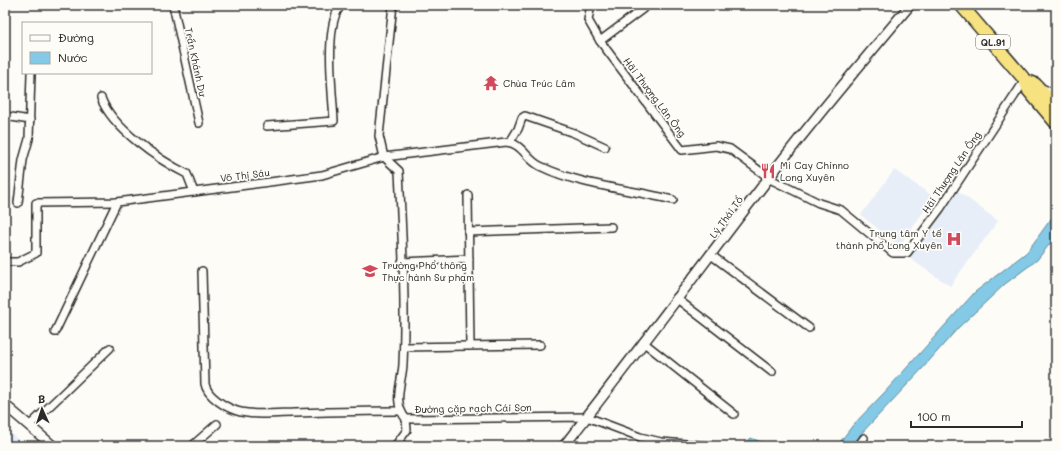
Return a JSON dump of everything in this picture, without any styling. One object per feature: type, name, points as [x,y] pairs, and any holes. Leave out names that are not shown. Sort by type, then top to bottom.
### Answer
[{"type":"highway","name":"QL.91","points":[[961,5],[1030,82],[1056,107]]},
{"type":"highway","name":"QL.91","points":[[1030,82],[1029,91],[1056,123]]},
{"type":"street","name":"Trần Khánh Dư","points":[[174,5],[199,123]]},
{"type":"street","points":[[267,126],[334,121],[330,42],[335,14],[342,5]]},
{"type":"street","points":[[202,271],[205,384],[206,389],[213,397],[232,409],[243,412],[268,413],[399,410],[399,389],[402,377],[404,347],[399,171],[384,157],[379,136],[393,5]]},
{"type":"street","name":"Hãi Thượng Lãn Ông","points":[[591,5],[588,20],[600,41],[682,150],[716,146],[730,149],[768,178],[819,203],[841,210],[893,254],[907,253],[1030,82]]},
{"type":"street","points":[[600,41],[648,5]]},
{"type":"street","name":"Lý Thái Tổ","points":[[564,446],[676,298],[711,255],[768,178],[910,5]]},
{"type":"street","points":[[18,203],[23,160],[29,139],[31,74]]},
{"type":"street","points":[[1030,82],[1056,95]]},
{"type":"street","points":[[101,98],[110,114],[124,130],[163,162],[187,174],[194,192]]},
{"type":"street","points":[[5,116],[30,120]]},
{"type":"street","points":[[605,147],[574,133],[525,116],[522,118],[518,129],[510,142],[516,144],[530,161],[549,170],[587,182],[673,200]]},
{"type":"street","name":"Võ Thị Sáu","points":[[5,262],[18,262],[36,253],[36,203],[117,202],[322,175],[384,157],[510,142]]},
{"type":"street","points":[[468,195],[470,345]]},
{"type":"street","points":[[55,332],[117,202]]},
{"type":"street","points":[[468,232],[611,227]]},
{"type":"street","points":[[711,255],[809,328]]},
{"type":"street","points":[[402,262],[469,259]]},
{"type":"street","points":[[676,298],[772,372]]},
{"type":"street","points":[[643,342],[734,414]]},
{"type":"street","points":[[404,347],[540,345]]},
{"type":"street","points":[[29,426],[110,348]]},
{"type":"street","points":[[5,405],[53,446]]},
{"type":"street","name":"Đường cặp rạch Cái Sơn","points":[[399,410],[406,419],[587,417],[640,437],[661,442],[710,446]]},
{"type":"street","points":[[395,446],[406,430],[406,419]]},
{"type":"street","points":[[192,446],[217,424]]},
{"type":"street","points":[[858,446],[864,438]]},
{"type":"shaded area","name":"Trung tâm Y tế thành phố Long Xuyên","points":[[894,170],[934,197],[899,246],[861,215]]},
{"type":"shaded area","name":"Trung tâm Y tế thành phố Long Xuyên","points":[[958,191],[998,221],[950,286],[909,258]]},
{"type":"shaded area","points":[[5,429],[26,446],[5,446]]},
{"type":"water","points":[[1056,212],[1056,236],[1037,260],[1005,284],[958,328],[859,436],[867,446],[837,446],[853,425],[884,393],[975,292],[1027,252]]},
{"type":"water","points":[[751,438],[771,446],[743,445]]},
{"type":"place","name":"Chùa Trúc Lâm","points":[[491,83]]},
{"type":"place","name":"Mì Cay Chinno Long Xuyên","points":[[768,171]]},
{"type":"place","name":"Trung tâm Y tế thành phố Long Xuyên","points":[[954,239]]},
{"type":"place","name":"Trường Phổ thông Thực hành Sư phạm","points":[[370,271]]}]
